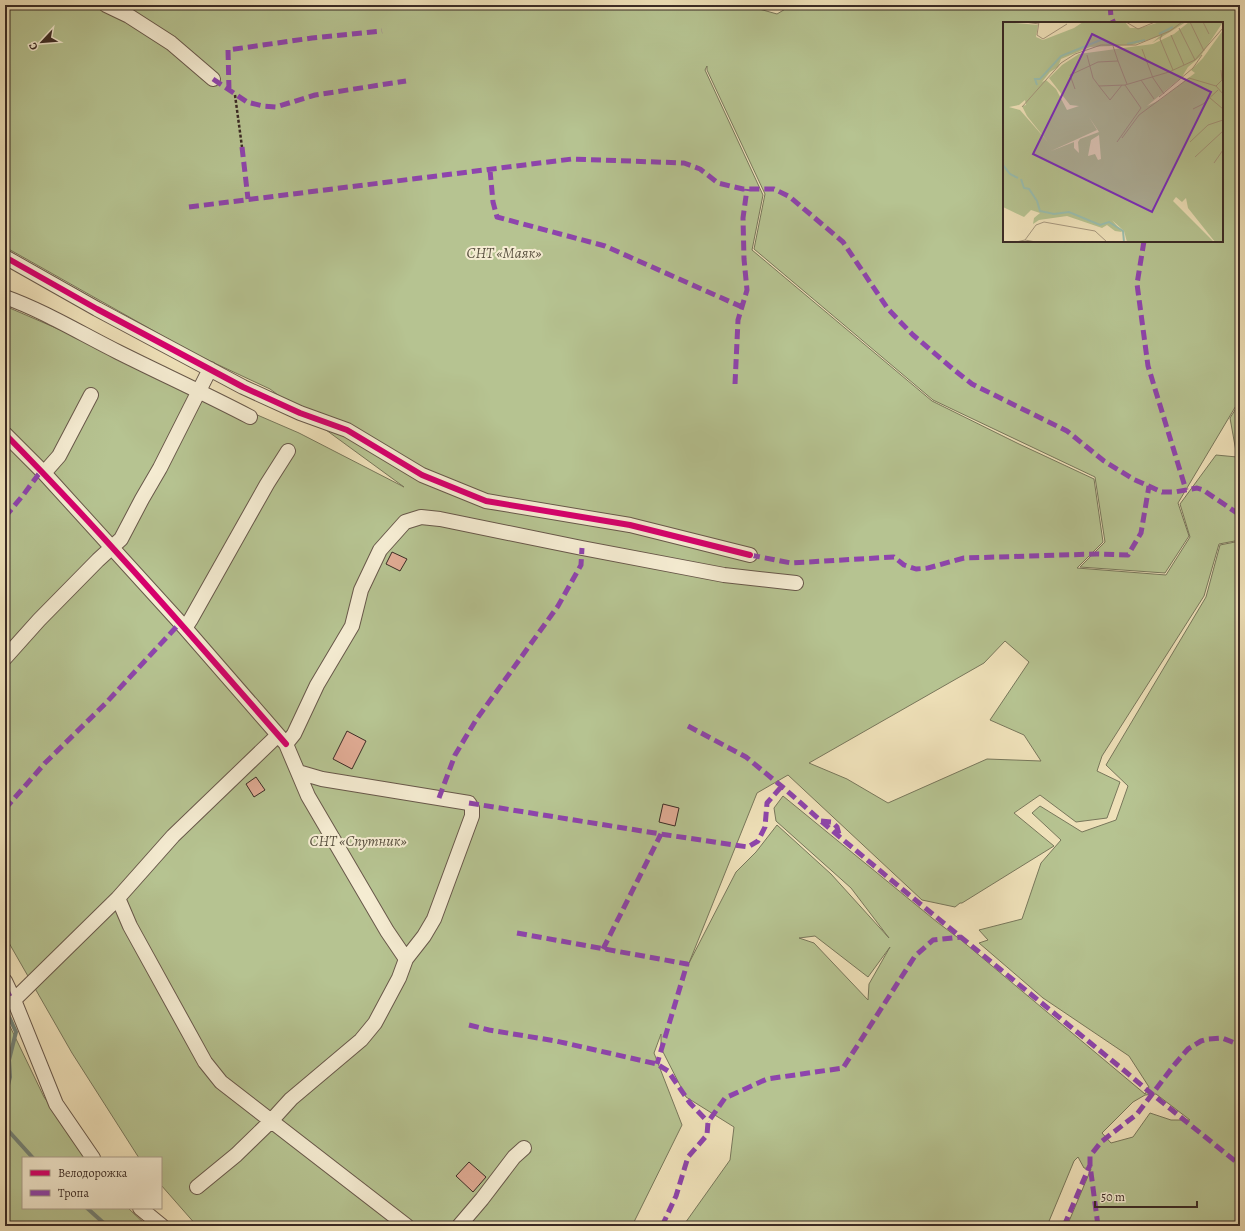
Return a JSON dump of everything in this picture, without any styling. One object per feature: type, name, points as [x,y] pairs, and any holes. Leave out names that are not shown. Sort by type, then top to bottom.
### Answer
[{"type":"street","points":[[106,5],[129,16],[171,43],[213,79]]},
{"type":"street","points":[[5,257],[97,309],[243,387],[300,413],[347,430],[422,475],[486,501],[630,525],[750,555]]},
{"type":"street","points":[[5,297],[24,304],[250,417]]},
{"type":"street","points":[[5,658],[50,609],[121,539],[160,468],[210,369]]},
{"type":"street","points":[[44,473],[59,456],[91,395]]},
{"type":"street","points":[[5,434],[44,473],[185,628],[282,739],[308,796],[387,931],[406,959]]},
{"type":"street","points":[[185,628],[267,484],[288,451]]},
{"type":"street","points":[[14,1000],[118,898],[173,836],[282,739],[294,734],[317,685],[352,626],[361,590],[380,550],[405,522],[421,517],[440,519],[724,575],[796,583]]},
{"type":"street","points":[[197,1188],[236,1155],[291,1099],[361,1040],[375,1023],[399,978],[406,959],[424,936],[434,919],[472,816],[472,808],[469,803],[322,779],[298,772]]},
{"type":"street","points":[[118,898],[130,926],[205,1062],[214,1075],[407,1226]]},
{"type":"street","points":[[5,981],[56,1104],[92,1157]]},
{"type":"street","points":[[459,1226],[514,1157],[524,1148]]},
{"type":"street","points":[[141,1209],[162,1226]]},
{"type":"path","points":[[235,95],[242,147]]},
{"type":"green space","points":[[5,5],[745,5],[777,14],[792,5],[1240,5],[1240,399],[1178,503],[1189,536],[1165,573],[1080,567],[1105,542],[1095,477],[933,400],[754,249],[765,194],[707,70],[707,66],[705,70],[763,195],[752,250],[932,401],[1094,479],[1103,542],[1077,568],[1166,575],[1190,537],[1180,504],[1216,455],[1237,457],[1230,418],[1240,402],[1240,540],[1219,544],[1204,596],[1102,756],[1097,771],[1120,782],[1107,818],[1076,822],[1040,795],[1014,813],[1054,846],[955,907],[922,900],[788,775],[757,793],[689,963],[736,872],[756,852],[777,825],[831,874],[889,938],[851,888],[776,821],[774,808],[783,796],[961,940],[1145,1094],[1149,1087],[1129,1056],[1043,998],[979,943],[988,940],[979,930],[1022,919],[1041,863],[1061,840],[1032,813],[1040,806],[1082,832],[1116,820],[1128,786],[1106,765],[1206,597],[1220,545],[1240,541],[1240,1226],[1067,1226],[1091,1169],[1084,1168],[1078,1157],[1074,1161],[1047,1226],[683,1226],[730,1160],[734,1127],[686,1097],[661,1048],[661,1034],[654,1053],[682,1125],[632,1226],[197,1226],[162,1186],[162,1157],[138,1157],[72,1053],[5,936],[5,306],[299,433],[404,487],[270,389],[193,353],[5,247]],"holes":[[[1005,641],[1029,662],[990,720],[1024,735],[1041,761],[987,759],[888,803],[847,779],[809,763],[984,663]],[[815,936],[868,977],[890,947],[869,984],[868,1000],[814,943],[799,938]],[[1156,1094],[1190,1120],[1171,1120],[1150,1113],[1133,1137],[1111,1143],[1102,1133],[1133,1102],[1145,1095]]]},
{"type":"green space","points":[[5,1016],[44,1097],[87,1157],[22,1157],[22,1209],[129,1209],[147,1226],[5,1226]]},
{"type":"building","points":[[392,552],[407,559],[400,571],[386,564]]},
{"type":"building","points":[[347,731],[366,741],[352,769],[333,759]]},
{"type":"building","points":[[256,777],[265,790],[254,797],[246,784]]},
{"type":"building","points":[[663,804],[679,808],[675,826],[659,822]]},
{"type":"building","points":[[469,1162],[486,1177],[473,1192],[456,1176]]},
{"type":"waterway","points":[[5,1008],[16,1032],[9,1060],[10,1077],[5,1097]]},
{"type":"waterway","points":[[5,1127],[32,1157]]},
{"type":"waterway","points":[[88,1209],[107,1226]]},
{"type":"marked path","points":[[1110,5],[1111,17],[1114,22]]},
{"type":"marked path","points":[[229,90],[228,50],[312,38],[382,31]]},
{"type":"marked path","points":[[213,79],[247,102],[263,106],[276,107],[315,95],[406,81]]},
{"type":"marked path","points":[[242,147],[248,199]]},
{"type":"marked path","points":[[189,207],[572,159],[684,163],[700,169],[718,183],[743,189],[774,189],[790,197],[843,242],[888,309],[913,335],[972,384],[1067,431],[1104,461],[1133,479],[1162,492],[1175,492],[1197,488],[1203,490],[1240,515]]},
{"type":"marked path","points":[[490,170],[493,202],[497,217],[605,246],[742,307]]},
{"type":"marked path","points":[[735,384],[738,320],[747,290],[744,259],[743,218],[747,189]]},
{"type":"marked path","points":[[1144,242],[1137,284],[1148,366],[1186,490]]},
{"type":"marked path","points":[[5,517],[41,471]]},
{"type":"marked path","points":[[750,555],[791,563],[894,557],[904,565],[916,569],[928,568],[964,558],[1096,554],[1128,555],[1141,533],[1149,486]]},
{"type":"marked path","points":[[439,798],[455,755],[476,720],[558,606],[581,565],[582,548]]},
{"type":"marked path","points":[[5,809],[45,763],[105,704],[180,623]]},
{"type":"marked path","points":[[688,726],[746,757],[902,889],[1240,1165]]},
{"type":"marked path","points":[[469,803],[748,847],[758,841],[765,827],[767,803],[782,786]]},
{"type":"marked path","points":[[821,821],[832,822],[837,827],[840,838]]},
{"type":"marked path","points":[[603,949],[661,834]]},
{"type":"marked path","points":[[517,933],[687,964],[657,1064]]},
{"type":"marked path","points":[[662,1226],[676,1196],[688,1157],[707,1135],[708,1122],[725,1098],[767,1079],[843,1068],[915,956],[933,940],[961,937]]},
{"type":"marked path","points":[[5,996],[11,993]]},
{"type":"marked path","points":[[469,1025],[489,1030],[556,1041],[657,1064],[668,1071],[690,1103],[708,1122]]},
{"type":"marked path","points":[[1098,1226],[1090,1156],[1101,1142],[1137,1114],[1188,1049],[1201,1041],[1208,1039],[1222,1038],[1240,1045]]},
{"type":"marked path","points":[[1064,1226],[1090,1165]]},
{"type":"cycle path","points":[[5,257],[97,309],[243,387],[300,413],[347,430],[422,475],[486,501],[630,525],[750,555]]},
{"type":"cycle path","points":[[5,434],[113,548],[286,744]]},
{"type":"park label","name":"СНТ «Маяк»","points":[[504,253]]},
{"type":"park label","name":"СНТ «Спутник»","points":[[358,841]]}]
